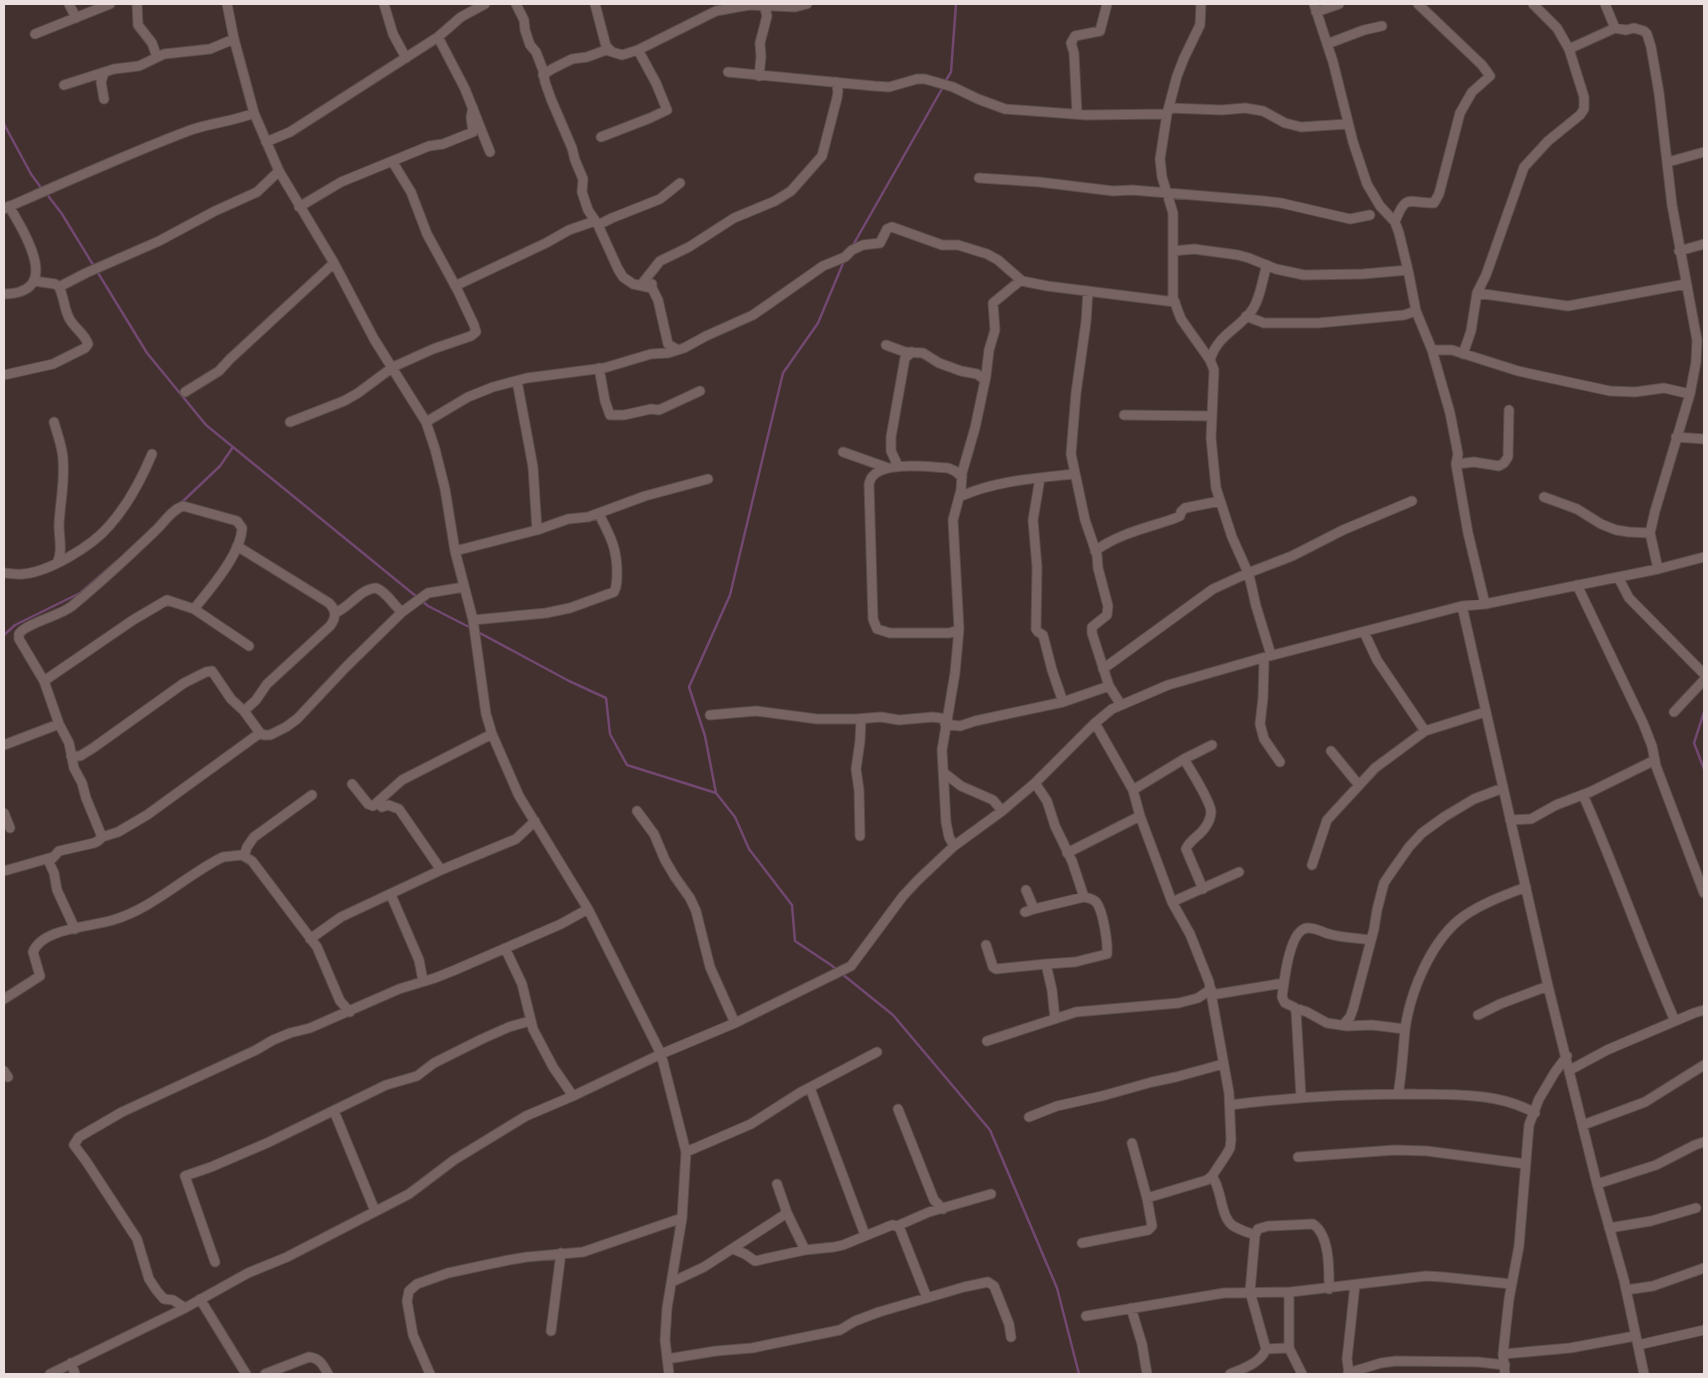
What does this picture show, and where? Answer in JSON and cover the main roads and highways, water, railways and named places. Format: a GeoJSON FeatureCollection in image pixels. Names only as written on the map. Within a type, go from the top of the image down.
{"type":"FeatureCollection","features":[{"type":"Feature","properties":{"kind":"waterway"},"geometry":{"type":"LineString","coordinates":[[945,82],[951,72],[956,4]]}},
{"type":"Feature","properties":{"kind":"waterway"},"geometry":{"type":"LineString","coordinates":[[852,247],[943,87]]}},
{"type":"Feature","properties":{"kind":"waterway"},"geometry":{"type":"LineString","coordinates":[[4,124],[31,174],[42,189]]}},
{"type":"Feature","properties":{"kind":"waterway"},"geometry":{"type":"LineString","coordinates":[[46,193],[62,214],[147,353],[206,425],[428,606],[471,628]]}},
{"type":"Feature","properties":{"kind":"waterway"},"geometry":{"type":"LineString","coordinates":[[844,261],[818,323],[783,373],[730,595],[689,687],[705,736],[716,793],[735,817],[749,849],[792,905],[795,941],[831,965],[893,1015],[990,1130],[1057,1288],[1079,1374]]}},
{"type":"Feature","properties":{"kind":"waterway"},"geometry":{"type":"LineString","coordinates":[[180,504],[220,466],[233,447]]}},
{"type":"Feature","properties":{"kind":"waterway"},"geometry":{"type":"LineString","coordinates":[[4,635],[15,625],[80,593],[117,561]]}},
{"type":"Feature","properties":{"kind":"waterway"},"geometry":{"type":"LineString","coordinates":[[478,632],[569,681],[606,698],[610,734],[627,765],[716,793]]}},
{"type":"Feature","properties":{"kind":"waterway"},"geometry":{"type":"LineString","coordinates":[[1704,712],[1694,743],[1704,769]]}}]}
